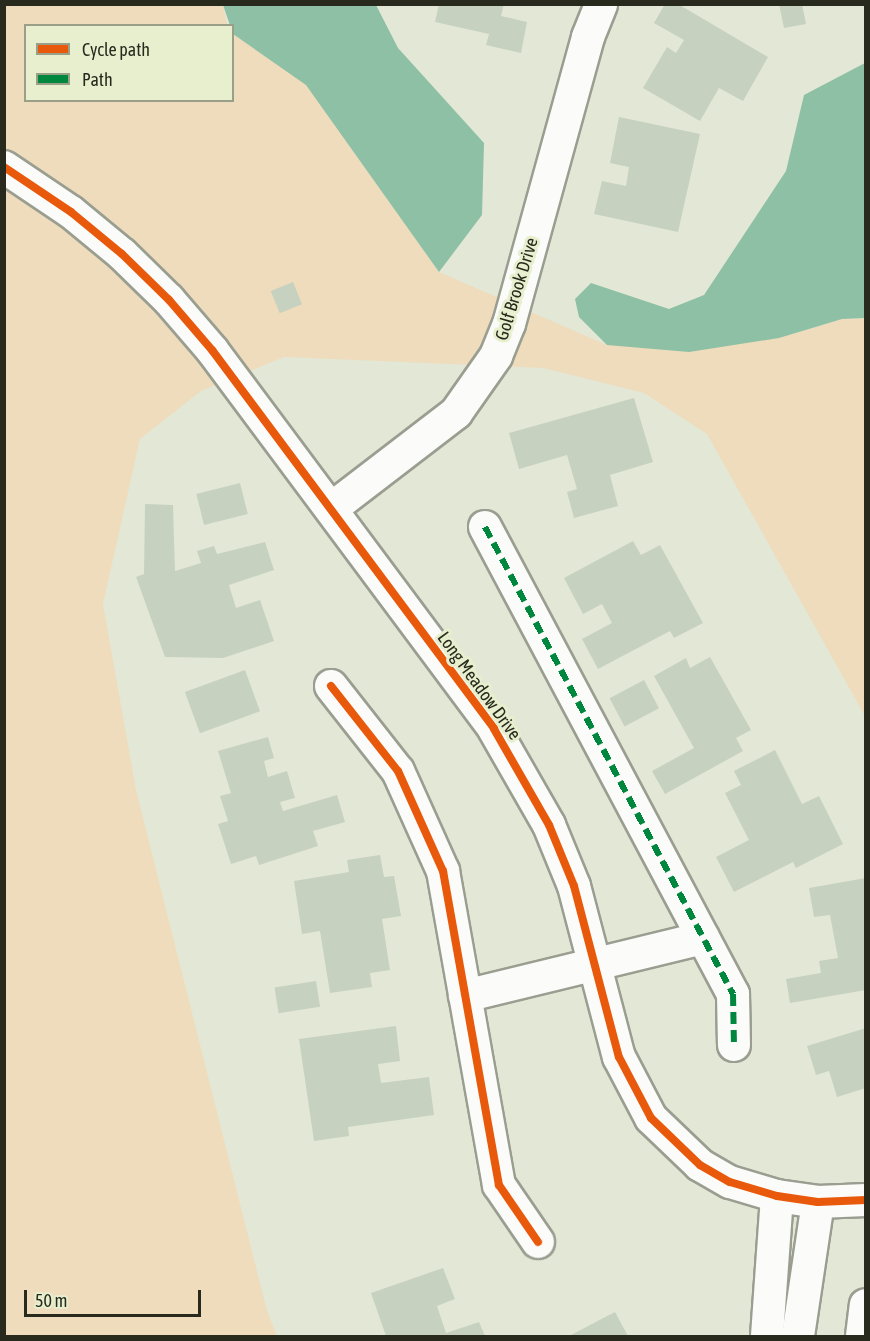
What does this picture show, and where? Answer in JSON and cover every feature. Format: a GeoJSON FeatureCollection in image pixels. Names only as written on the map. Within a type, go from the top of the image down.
{"type":"FeatureCollection","features":[{"type":"Feature","properties":{"kind":"street","name":"Golf Brook Drive"},"geometry":{"type":"LineString","coordinates":[[331,509],[456,413],[496,356],[509,324],[588,37],[601,4]]}},
{"type":"Feature","properties":{"kind":"street","name":"Long Meadow Drive"},"geometry":{"type":"LineString","coordinates":[[4,167],[71,212],[122,254],[169,300],[212,350],[494,729],[529,785],[574,886],[619,1057],[651,1118],[700,1165],[730,1182],[777,1196],[818,1202],[866,1200]]}},
{"type":"Feature","properties":{"kind":"street"},"geometry":{"type":"LineString","coordinates":[[485,527],[733,994],[734,1046]]}},
{"type":"Feature","properties":{"kind":"street"},"geometry":{"type":"LineString","coordinates":[[331,686],[399,771],[443,871],[499,1185],[538,1242]]}},
{"type":"Feature","properties":{"kind":"street"},"geometry":{"type":"LineString","coordinates":[[465,996],[596,967],[703,938]]}},
{"type":"Feature","properties":{"kind":"street"},"geometry":{"type":"LineString","coordinates":[[767,1336],[777,1196]]}},
{"type":"Feature","properties":{"kind":"street"},"geometry":{"type":"LineString","coordinates":[[798,1336],[818,1202]]}},
{"type":"Feature","properties":{"kind":"street"},"geometry":{"type":"LineString","coordinates":[[862,1336],[866,1305]]}},
{"type":"Feature","properties":{"kind":"shaded area"},"geometry":{"type":"Polygon","coordinates":[[[5,5],[223,5],[227,24],[24,24],[24,102],[234,102],[234,35],[306,84],[439,272],[607,345],[779,338],[842,319],[865,318],[865,716],[707,434],[644,393],[543,368],[284,357],[201,391],[140,439],[103,604],[136,790],[267,1311],[277,1336],[5,1336],[5,5]]]}},
{"type":"Feature","properties":{"kind":"shaded area"},"geometry":{"type":"Polygon","coordinates":[[[223,5],[376,5],[398,48],[484,143],[482,215],[439,272],[306,85],[234,35],[234,24],[230,24],[223,5]]]}},
{"type":"Feature","properties":{"kind":"shaded area"},"geometry":{"type":"Polygon","coordinates":[[[865,63],[865,318],[842,319],[779,338],[689,352],[607,345],[579,317],[575,299],[591,283],[669,309],[704,295],[786,171],[804,95],[865,63]]]}},
{"type":"Feature","properties":{"kind":"building"},"geometry":{"type":"Polygon","coordinates":[[[439,4],[504,4],[501,16],[527,22],[521,53],[486,45],[489,34],[435,22],[439,4]]]}},
{"type":"Feature","properties":{"kind":"building"},"geometry":{"type":"Polygon","coordinates":[[[665,4],[678,4],[768,57],[743,101],[719,88],[700,121],[643,88],[667,47],[676,53],[684,40],[654,23],[665,4]]]}},
{"type":"Feature","properties":{"kind":"building"},"geometry":{"type":"Polygon","coordinates":[[[779,4],[802,4],[806,24],[784,28],[779,4]]]}},
{"type":"Feature","properties":{"kind":"building"},"geometry":{"type":"Polygon","coordinates":[[[619,117],[700,134],[678,232],[594,214],[602,181],[626,186],[629,167],[610,163],[619,117]]]}},
{"type":"Feature","properties":{"kind":"building"},"geometry":{"type":"Polygon","coordinates":[[[293,282],[302,304],[280,313],[271,291],[293,282]]]}},
{"type":"Feature","properties":{"kind":"building"},"geometry":{"type":"Polygon","coordinates":[[[634,398],[653,462],[610,475],[618,506],[574,518],[567,492],[577,489],[567,455],[519,469],[509,433],[634,398]]]}},
{"type":"Feature","properties":{"kind":"building"},"geometry":{"type":"Polygon","coordinates":[[[240,483],[248,514],[204,525],[196,494],[240,483]]]}},
{"type":"Feature","properties":{"kind":"building"},"geometry":{"type":"Polygon","coordinates":[[[145,504],[173,505],[175,571],[201,563],[197,551],[214,546],[217,554],[265,542],[274,570],[229,585],[236,608],[260,600],[274,641],[223,658],[165,657],[136,577],[144,574],[145,504]]]}},
{"type":"Feature","properties":{"kind":"building"},"geometry":{"type":"Polygon","coordinates":[[[633,541],[641,555],[660,545],[703,623],[674,638],[670,631],[598,669],[582,639],[612,623],[602,604],[583,614],[564,578],[633,541]]]}},
{"type":"Feature","properties":{"kind":"building"},"geometry":{"type":"Polygon","coordinates":[[[710,657],[751,730],[736,738],[743,751],[665,794],[652,771],[694,748],[654,676],[686,658],[690,668],[710,657]]]}},
{"type":"Feature","properties":{"kind":"building"},"geometry":{"type":"Polygon","coordinates":[[[245,670],[260,711],[200,733],[185,692],[245,670]]]}},
{"type":"Feature","properties":{"kind":"building"},"geometry":{"type":"Polygon","coordinates":[[[644,680],[659,708],[625,727],[610,698],[644,680]]]}},
{"type":"Feature","properties":{"kind":"building"},"geometry":{"type":"Polygon","coordinates":[[[268,737],[274,758],[264,761],[268,777],[287,771],[295,798],[280,802],[283,811],[337,795],[345,822],[313,831],[318,846],[259,865],[256,856],[231,864],[218,824],[228,821],[220,796],[231,793],[218,751],[268,737]]]}},
{"type":"Feature","properties":{"kind":"building"},"geometry":{"type":"Polygon","coordinates":[[[775,750],[802,804],[819,796],[843,844],[796,868],[793,862],[734,892],[716,857],[749,840],[725,793],[741,785],[734,771],[775,750]]]}},
{"type":"Feature","properties":{"kind":"building"},"geometry":{"type":"Polygon","coordinates":[[[380,855],[384,877],[394,876],[401,916],[382,919],[390,970],[370,973],[372,987],[330,993],[320,931],[302,934],[294,881],[349,872],[347,860],[380,855]]]}},
{"type":"Feature","properties":{"kind":"building"},"geometry":{"type":"Polygon","coordinates":[[[866,878],[866,990],[790,1003],[786,979],[821,973],[819,961],[838,958],[830,915],[814,917],[809,888],[866,878]]]}},
{"type":"Feature","properties":{"kind":"building"},"geometry":{"type":"Polygon","coordinates":[[[316,981],[320,1007],[279,1013],[275,988],[316,981]]]}},
{"type":"Feature","properties":{"kind":"building"},"geometry":{"type":"Polygon","coordinates":[[[396,1026],[400,1061],[378,1064],[381,1083],[429,1077],[434,1115],[348,1127],[349,1136],[314,1141],[299,1039],[396,1026]]]}},
{"type":"Feature","properties":{"kind":"building"},"geometry":{"type":"Polygon","coordinates":[[[866,1028],[866,1088],[837,1097],[829,1071],[816,1075],[807,1046],[866,1028]]]}},
{"type":"Feature","properties":{"kind":"building"},"geometry":{"type":"Polygon","coordinates":[[[443,1268],[455,1299],[437,1306],[446,1333],[479,1322],[485,1336],[386,1336],[371,1293],[443,1268]]]}},
{"type":"Feature","properties":{"kind":"building"},"geometry":{"type":"Polygon","coordinates":[[[615,1312],[628,1336],[569,1336],[615,1312]]]}},
{"type":"Feature","properties":{"kind":"marked path"},"geometry":{"type":"LineString","coordinates":[[485,527],[733,994],[734,1045]]}},
{"type":"Feature","properties":{"kind":"cycle path"},"geometry":{"type":"LineString","coordinates":[[4,167],[71,212],[122,254],[169,300],[212,350],[494,729],[549,825],[574,886],[619,1057],[651,1118],[700,1165],[730,1182],[777,1196],[818,1202],[866,1200]]}},
{"type":"Feature","properties":{"kind":"cycle path"},"geometry":{"type":"LineString","coordinates":[[331,686],[398,771],[443,871],[499,1185],[538,1242]]}}]}
